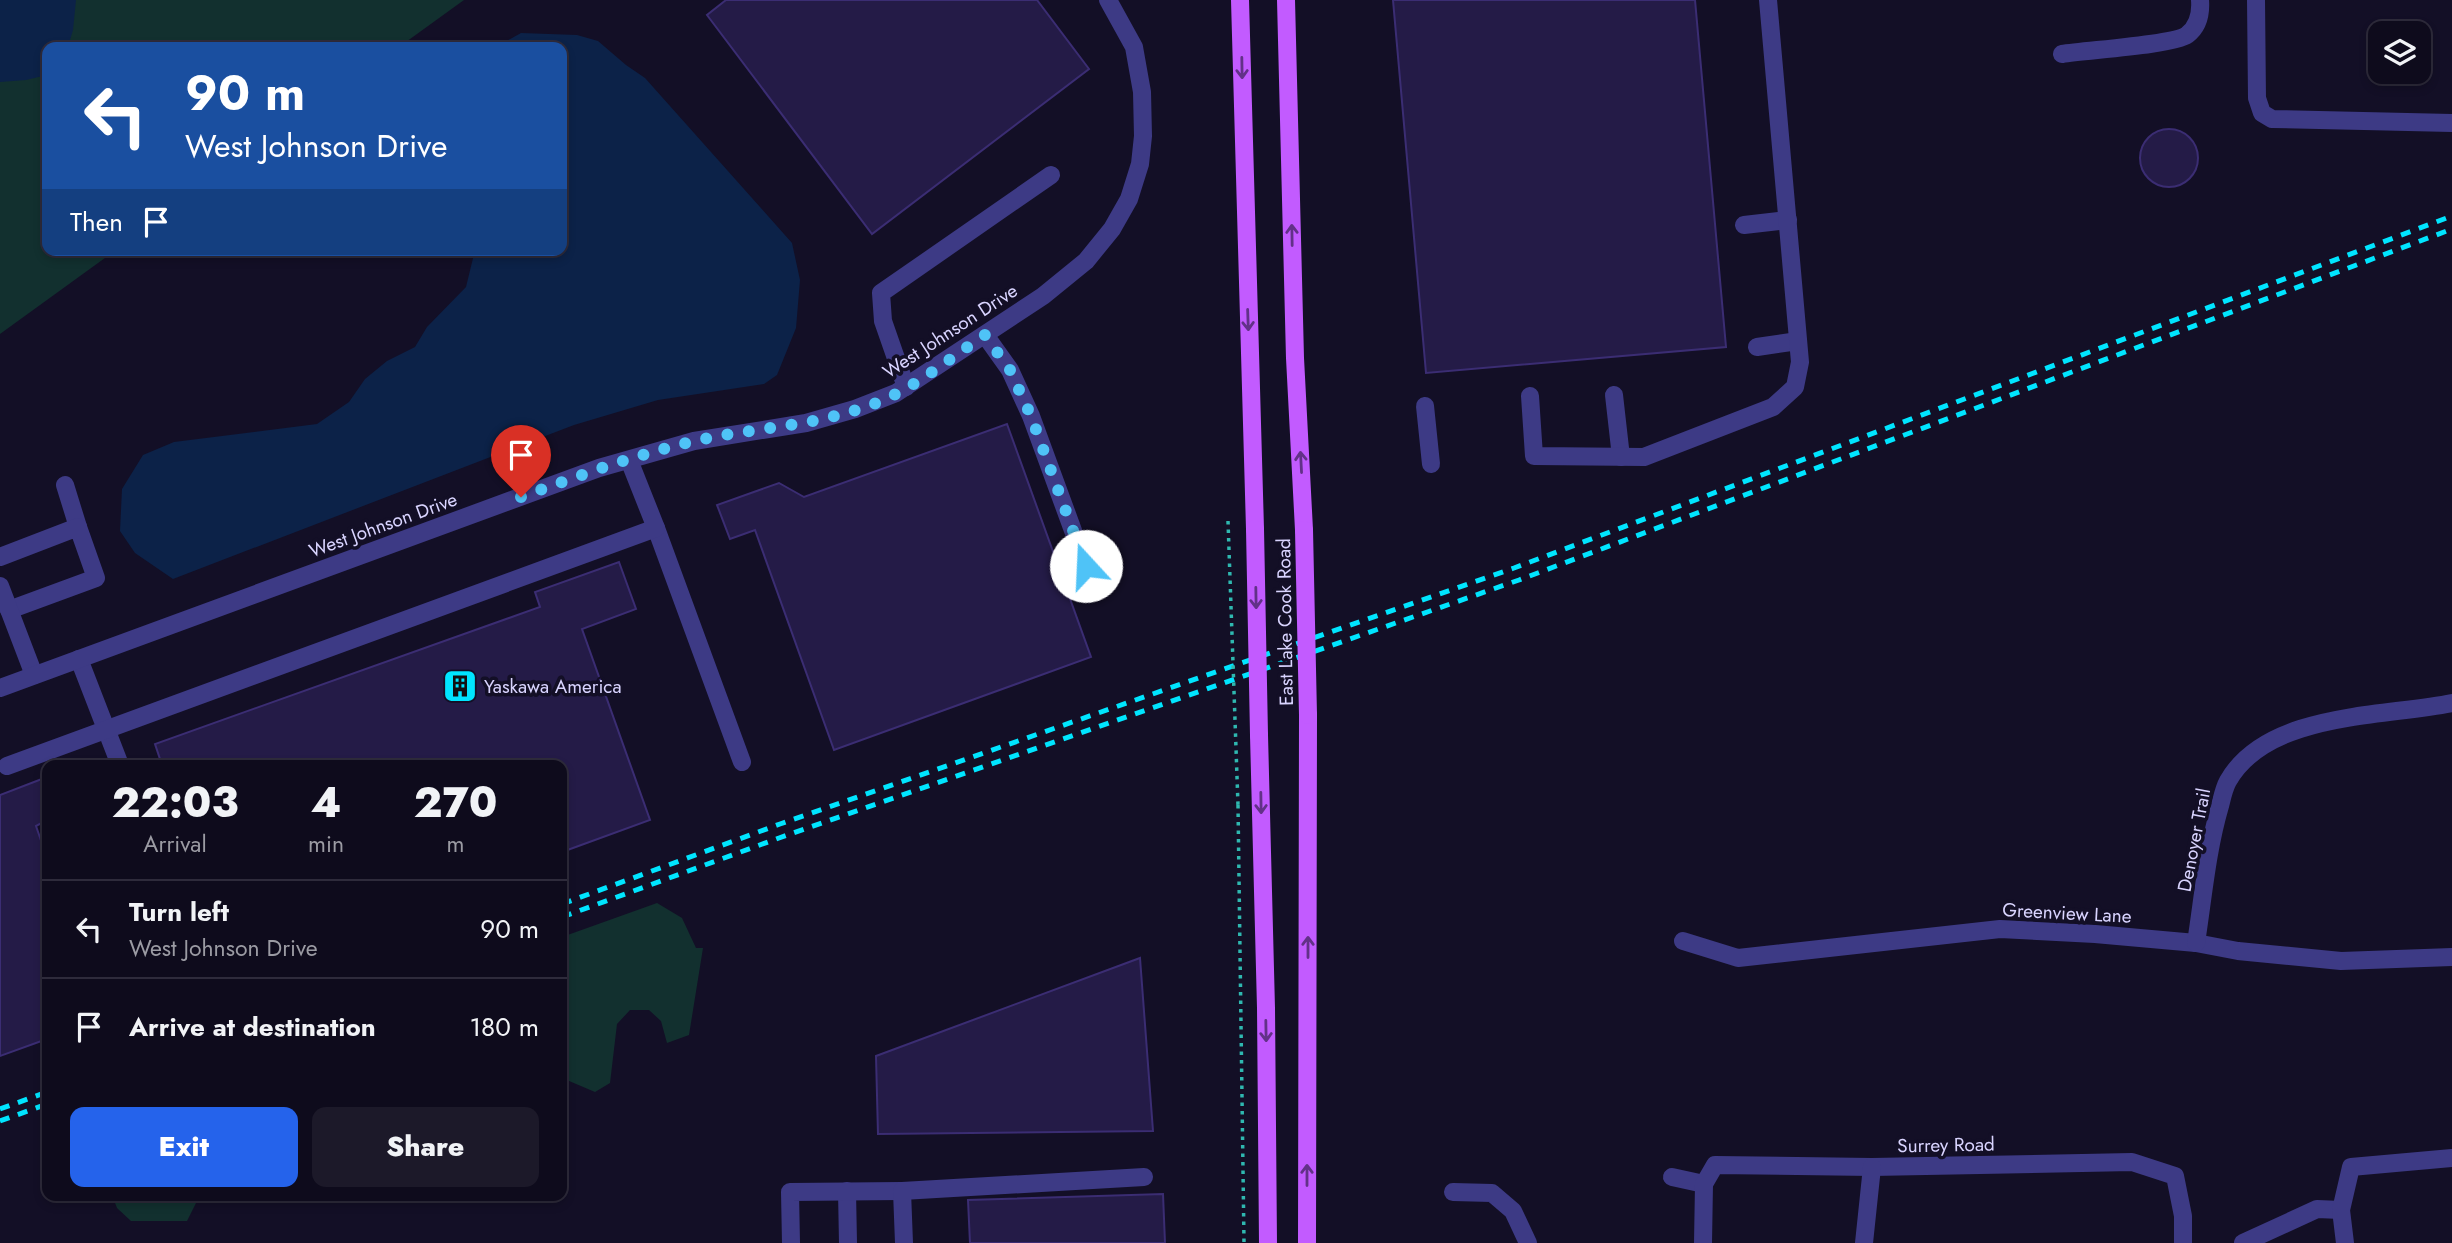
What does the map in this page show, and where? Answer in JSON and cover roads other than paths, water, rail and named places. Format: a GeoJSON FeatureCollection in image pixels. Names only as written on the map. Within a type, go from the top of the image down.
{"type":"FeatureCollection","features":[{"type":"Feature","properties":{"kind":"main road","name":"East Lake Cook Road"},"geometry":{"type":"LineString","coordinates":[[1240,0],[1266,1008],[1268,1243]]}},
{"type":"Feature","properties":{"kind":"main road","name":"East Lake Cook Road"},"geometry":{"type":"LineString","coordinates":[[1286,0],[1308,715],[1307,1243]]}},
{"type":"Feature","properties":{"kind":"street","name":"West Johnson Drive"},"geometry":{"type":"LineString","coordinates":[[0,688],[599,468],[694,441],[806,423],[855,409],[906,387],[1043,296],[1086,261],[1112,229],[1129,200],[1140,164],[1143,136],[1142,92],[1134,47],[1108,0]]}},
{"type":"Feature","properties":{"kind":"street"},"geometry":{"type":"LineString","coordinates":[[1530,396],[1534,456],[1644,457],[1773,407],[1795,387],[1800,362],[1768,0]]}},
{"type":"Feature","properties":{"kind":"street"},"geometry":{"type":"LineString","coordinates":[[2062,54],[2185,37],[2195,27],[2200,0]]}},
{"type":"Feature","properties":{"kind":"street"},"geometry":{"type":"LineString","coordinates":[[2256,0],[2256,98],[2262,113],[2272,119],[2452,123]]}},
{"type":"Feature","properties":{"kind":"street"},"geometry":{"type":"LineString","coordinates":[[906,387],[883,321],[881,293],[1051,175]]}},
{"type":"Feature","properties":{"kind":"street"},"geometry":{"type":"LineString","coordinates":[[1744,225],[1788,220]]}},
{"type":"Feature","properties":{"kind":"street"},"geometry":{"type":"LineString","coordinates":[[985,335],[1010,370],[1031,416],[1086,566]]}},
{"type":"Feature","properties":{"kind":"street"},"geometry":{"type":"LineString","coordinates":[[1757,347],[1798,341]]}},
{"type":"Feature","properties":{"kind":"street"},"geometry":{"type":"LineString","coordinates":[[1614,395],[1620,457]]}},
{"type":"Feature","properties":{"kind":"street"},"geometry":{"type":"LineString","coordinates":[[1425,406],[1431,464]]}},
{"type":"Feature","properties":{"kind":"street"},"geometry":{"type":"LineString","coordinates":[[629,460],[742,762]]}},
{"type":"Feature","properties":{"kind":"street"},"geometry":{"type":"LineString","coordinates":[[9,610],[96,578],[65,485]]}},
{"type":"Feature","properties":{"kind":"street"},"geometry":{"type":"LineString","coordinates":[[0,557],[78,527]]}},
{"type":"Feature","properties":{"kind":"street"},"geometry":{"type":"LineString","coordinates":[[7,766],[656,528]]}},
{"type":"Feature","properties":{"kind":"street"},"geometry":{"type":"LineString","coordinates":[[0,586],[34,675]]}},
{"type":"Feature","properties":{"kind":"street"},"geometry":{"type":"LineString","coordinates":[[79,659],[118,760]]}},
{"type":"Feature","properties":{"kind":"street","name":"Denoyer Trail"},"geometry":{"type":"LineString","coordinates":[[2196,943],[2215,822],[2227,781],[2254,750],[2286,732],[2334,720],[2452,703]]}},
{"type":"Feature","properties":{"kind":"street","name":"Greenview Lane"},"geometry":{"type":"LineString","coordinates":[[1683,941],[1738,958],[2000,929],[2196,943],[2238,951],[2341,961],[2452,957]]}},
{"type":"Feature","properties":{"kind":"street"},"geometry":{"type":"LineString","coordinates":[[2346,1243],[2342,1210],[2351,1167],[2452,1158]]}},
{"type":"Feature","properties":{"kind":"street","name":"Surrey Road"},"geometry":{"type":"LineString","coordinates":[[1704,1184],[1715,1165],[1872,1167],[2132,1162],[2175,1176],[2183,1216],[2183,1243]]}},
{"type":"Feature","properties":{"kind":"street"},"geometry":{"type":"LineString","coordinates":[[1864,1243],[1872,1167]]}},
{"type":"Feature","properties":{"kind":"street"},"geometry":{"type":"LineString","coordinates":[[791,1243],[790,1192],[902,1191],[1144,1177]]}},
{"type":"Feature","properties":{"kind":"street"},"geometry":{"type":"LineString","coordinates":[[1672,1177],[1704,1184],[1703,1243]]}},
{"type":"Feature","properties":{"kind":"street"},"geometry":{"type":"LineString","coordinates":[[847,1191],[848,1243]]}},
{"type":"Feature","properties":{"kind":"street"},"geometry":{"type":"LineString","coordinates":[[902,1191],[904,1243]]}},
{"type":"Feature","properties":{"kind":"street"},"geometry":{"type":"LineString","coordinates":[[1453,1192],[1492,1193],[1513,1212],[1528,1243]]}},
{"type":"Feature","properties":{"kind":"street"},"geometry":{"type":"LineString","coordinates":[[2243,1243],[2317,1209],[2342,1210]]}},
{"type":"Feature","properties":{"kind":"water"},"geometry":{"type":"Polygon","coordinates":[[[0,0],[76,0],[69,42],[42,42],[42,76],[0,82],[0,0]]]}},
{"type":"Feature","properties":{"kind":"water"},"geometry":{"type":"Polygon","coordinates":[[[521,33],[577,35],[598,41],[645,78],[792,243],[800,280],[796,328],[777,375],[764,384],[658,400],[574,425],[173,579],[135,553],[120,531],[122,489],[143,455],[174,442],[317,424],[349,402],[365,379],[387,361],[415,347],[427,327],[466,287],[474,256],[567,256],[567,42],[505,42],[521,33]]]}},
{"type":"Feature","properties":{"kind":"railway"},"geometry":{"type":"LineString","coordinates":[[567,902],[780,824],[1514,568],[2452,216]]}},
{"type":"Feature","properties":{"kind":"railway"},"geometry":{"type":"LineString","coordinates":[[567,915],[779,838],[1519,580],[2452,229]]}},
{"type":"Feature","properties":{"kind":"railway"},"geometry":{"type":"LineString","coordinates":[[0,1109],[42,1094]]}},
{"type":"Feature","properties":{"kind":"railway"},"geometry":{"type":"LineString","coordinates":[[0,1121],[42,1106]]}},
{"type":"Feature","properties":{"kind":"place","name":"Yaskawa America"},"geometry":{"type":"Point","coordinates":[460,686]}}]}
